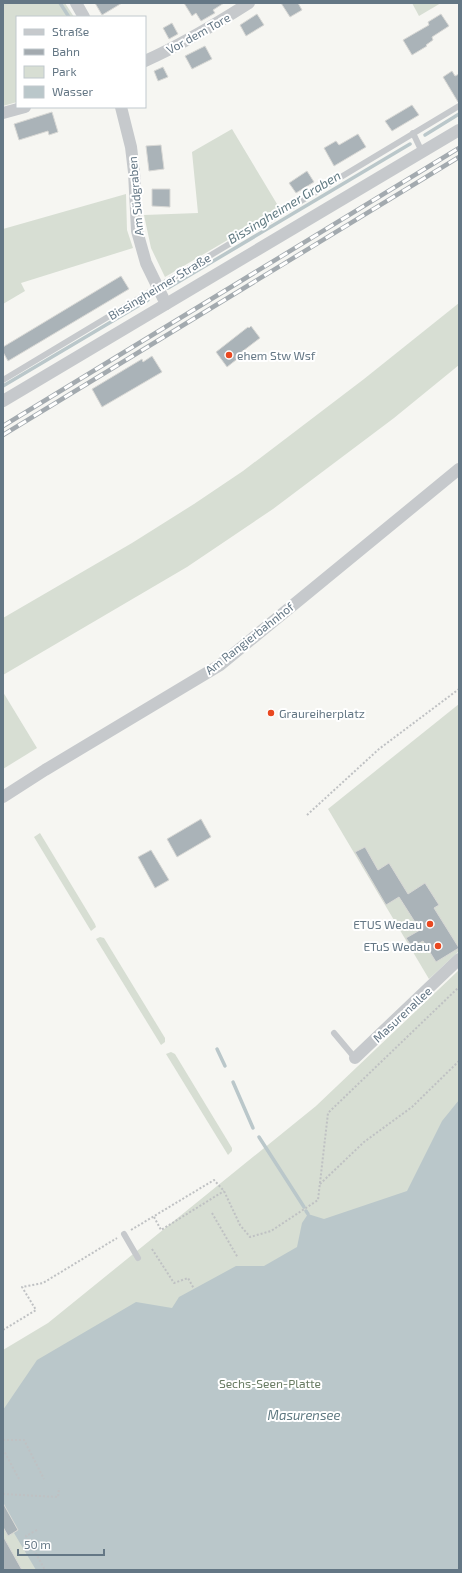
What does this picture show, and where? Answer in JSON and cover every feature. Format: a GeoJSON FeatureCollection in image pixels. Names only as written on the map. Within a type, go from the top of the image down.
{"type":"FeatureCollection","features":[{"type":"Feature","properties":{"kind":"street"},"geometry":{"type":"LineString","coordinates":[[76,3],[83,16]]}},
{"type":"Feature","properties":{"kind":"street","name":"Vor dem Tore"},"geometry":{"type":"LineString","coordinates":[[146,60],[163,53],[216,24],[250,3]]}},
{"type":"Feature","properties":{"kind":"street"},"geometry":{"type":"LineString","coordinates":[[3,113],[21,108]]}},
{"type":"Feature","properties":{"kind":"street","name":"Am Südgraben"},"geometry":{"type":"LineString","coordinates":[[121,108],[131,148],[134,172],[136,231],[146,263],[166,304]]}},
{"type":"Feature","properties":{"kind":"street","name":"Bissingheimer Straße"},"geometry":{"type":"LineString","coordinates":[[3,401],[459,130]]}},
{"type":"Feature","properties":{"kind":"street","name":"Am Rangierbahnhof"},"geometry":{"type":"LineString","coordinates":[[3,797],[220,664],[459,469]]}},
{"type":"Feature","properties":{"kind":"street","name":"Masurenallee"},"geometry":{"type":"LineString","coordinates":[[355,1058],[459,959]]}},
{"type":"Feature","properties":{"kind":"lane","name":"Bissingheimer Straße"},"geometry":{"type":"LineString","coordinates":[[3,380],[459,106]]}},
{"type":"Feature","properties":{"kind":"lane"},"geometry":{"type":"LineString","coordinates":[[413,134],[422,152]]}},
{"type":"Feature","properties":{"kind":"lane"},"geometry":{"type":"LineString","coordinates":[[334,1033],[355,1058]]}},
{"type":"Feature","properties":{"kind":"lane"},"geometry":{"type":"LineString","coordinates":[[124,1234],[138,1258]]}},
{"type":"Feature","properties":{"kind":"path"},"geometry":{"type":"LineString","coordinates":[[307,815],[379,749],[459,688]]}},
{"type":"Feature","properties":{"kind":"path"},"geometry":{"type":"LineString","coordinates":[[214,1180],[224,1191],[240,1225],[250,1237],[271,1231],[318,1200],[328,1113],[459,987]]}},
{"type":"Feature","properties":{"kind":"path"},"geometry":{"type":"LineString","coordinates":[[320,1184],[364,1142],[412,1108],[459,1061]]}},
{"type":"Feature","properties":{"kind":"path"},"geometry":{"type":"LineString","coordinates":[[153,1216],[161,1230],[224,1191]]}},
{"type":"Feature","properties":{"kind":"path"},"geometry":{"type":"LineString","coordinates":[[212,1213],[238,1258]]}},
{"type":"Feature","properties":{"kind":"path"},"geometry":{"type":"LineString","coordinates":[[152,1250],[174,1283],[188,1278],[194,1289]]}},
{"type":"Feature","properties":{"kind":"path"},"geometry":{"type":"LineString","coordinates":[[3,1330],[36,1310],[22,1287]]}},
{"type":"Feature","properties":{"kind":"path"},"geometry":{"type":"LineString","coordinates":[[3,1440],[24,1440],[44,1479]]}},
{"type":"Feature","properties":{"kind":"path"},"geometry":{"type":"LineString","coordinates":[[3,1449],[19,1479]]}},
{"type":"Feature","properties":{"kind":"path"},"geometry":{"type":"LineString","coordinates":[[3,1494],[58,1497],[58,1488]]}},
{"type":"Feature","properties":{"kind":"path"},"geometry":{"type":"LineString","coordinates":[[37,1530],[26,1536],[44,1569],[39,1570]]}},
{"type":"Feature","properties":{"kind":"path"},"geometry":{"type":"LineString","coordinates":[[25,1551],[32,1547]]}},
{"type":"Feature","properties":{"kind":"green space"},"geometry":{"type":"Polygon","coordinates":[[[3,3],[65,3],[73,16],[16,16],[16,102],[3,106],[3,3]]]}},
{"type":"Feature","properties":{"kind":"green space"},"geometry":{"type":"Polygon","coordinates":[[[412,3],[441,3],[419,16],[412,3]]]}},
{"type":"Feature","properties":{"kind":"green space"},"geometry":{"type":"Polygon","coordinates":[[[232,129],[280,209],[165,277],[151,248],[144,215],[198,213],[192,152],[232,129]]]}},
{"type":"Feature","properties":{"kind":"green space"},"geometry":{"type":"Polygon","coordinates":[[[126,194],[127,230],[133,248],[21,283],[25,291],[3,304],[3,229],[126,194]]]}},
{"type":"Feature","properties":{"kind":"green space"},"geometry":{"type":"Polygon","coordinates":[[[459,303],[459,365],[394,418],[273,509],[187,567],[3,675],[3,618],[132,543],[243,471],[364,379],[459,303]]]}},
{"type":"Feature","properties":{"kind":"green space"},"geometry":{"type":"Polygon","coordinates":[[[3,692],[37,748],[3,769],[3,692]]]}},
{"type":"Feature","properties":{"kind":"green space"},"geometry":{"type":"Polygon","coordinates":[[[459,704],[459,951],[429,979],[328,809],[459,704]]]}},
{"type":"Feature","properties":{"kind":"green space"},"geometry":{"type":"Polygon","coordinates":[[[40,833],[95,924],[96,927],[91,931],[34,837],[40,833]]]}},
{"type":"Feature","properties":{"kind":"green space"},"geometry":{"type":"Polygon","coordinates":[[[100,937],[104,938],[165,1038],[165,1042],[161,1045],[96,939],[100,937]]]}},
{"type":"Feature","properties":{"kind":"green space","name":"Masurensee"},"geometry":{"type":"Polygon","coordinates":[[[459,970],[459,1570],[3,1570],[3,1350],[48,1323],[316,1106],[459,970]]]}},
{"type":"Feature","properties":{"kind":"green space"},"geometry":{"type":"Polygon","coordinates":[[[171,1052],[175,1054],[232,1148],[232,1151],[228,1155],[166,1054],[171,1052]]]}},
{"type":"Feature","properties":{"kind":"water","name":"Masurensee"},"geometry":{"type":"Polygon","coordinates":[[[459,1100],[459,1570],[36,1570],[14,1533],[18,1530],[6,1508],[3,1509],[3,1410],[37,1360],[136,1302],[172,1308],[179,1297],[236,1266],[264,1266],[297,1247],[302,1223],[308,1214],[324,1219],[407,1191],[442,1121],[459,1100]]]}},
{"type":"Feature","properties":{"kind":"building"},"geometry":{"type":"Polygon","coordinates":[[[95,3],[122,3],[102,15],[95,3]]]}},
{"type":"Feature","properties":{"kind":"building"},"geometry":{"type":"Polygon","coordinates":[[[184,3],[224,3],[213,10],[215,13],[201,21],[196,13],[192,16],[184,3]]]}},
{"type":"Feature","properties":{"kind":"building"},"geometry":{"type":"Polygon","coordinates":[[[281,3],[298,3],[302,10],[290,17],[281,3]]]}},
{"type":"Feature","properties":{"kind":"building"},"geometry":{"type":"Polygon","coordinates":[[[257,14],[264,25],[246,36],[240,25],[257,14]]]}},
{"type":"Feature","properties":{"kind":"building"},"geometry":{"type":"Polygon","coordinates":[[[441,14],[449,26],[432,37],[433,40],[426,45],[427,46],[412,55],[403,40],[429,25],[428,22],[441,14]]]}},
{"type":"Feature","properties":{"kind":"building"},"geometry":{"type":"Polygon","coordinates":[[[172,23],[178,34],[169,39],[163,28],[172,23]]]}},
{"type":"Feature","properties":{"kind":"building"},"geometry":{"type":"Polygon","coordinates":[[[205,46],[212,59],[192,69],[185,56],[205,46]]]}},
{"type":"Feature","properties":{"kind":"building"},"geometry":{"type":"Polygon","coordinates":[[[163,67],[168,77],[158,81],[154,71],[163,67]]]}},
{"type":"Feature","properties":{"kind":"building"},"geometry":{"type":"Polygon","coordinates":[[[452,71],[455,76],[459,74],[459,102],[443,77],[452,71]]]}},
{"type":"Feature","properties":{"kind":"building"},"geometry":{"type":"Polygon","coordinates":[[[412,105],[419,115],[392,131],[385,121],[412,105]]]}},
{"type":"Feature","properties":{"kind":"building"},"geometry":{"type":"Polygon","coordinates":[[[52,112],[58,132],[49,135],[48,131],[19,140],[14,124],[52,112]]]}},
{"type":"Feature","properties":{"kind":"building"},"geometry":{"type":"Polygon","coordinates":[[[358,134],[366,147],[334,166],[324,148],[336,141],[339,145],[358,134]]]}},
{"type":"Feature","properties":{"kind":"building"},"geometry":{"type":"Polygon","coordinates":[[[161,145],[164,169],[149,171],[146,146],[161,145]]]}},
{"type":"Feature","properties":{"kind":"building"},"geometry":{"type":"Polygon","coordinates":[[[307,171],[314,182],[296,193],[289,183],[307,171]]]}},
{"type":"Feature","properties":{"kind":"building"},"geometry":{"type":"Polygon","coordinates":[[[152,189],[170,189],[170,207],[152,206],[152,189]]]}},
{"type":"Feature","properties":{"kind":"building"},"geometry":{"type":"Polygon","coordinates":[[[121,276],[129,289],[8,361],[3,352],[3,347],[121,276]]]}},
{"type":"Feature","properties":{"kind":"building"},"geometry":{"type":"Polygon","coordinates":[[[251,326],[260,338],[239,354],[241,356],[227,367],[216,352],[251,326]]]}},
{"type":"Feature","properties":{"kind":"building"},"geometry":{"type":"Polygon","coordinates":[[[152,356],[162,372],[102,407],[92,389],[142,359],[143,362],[152,356]]]}},
{"type":"Feature","properties":{"kind":"building"},"geometry":{"type":"Polygon","coordinates":[[[201,819],[211,837],[177,857],[167,839],[201,819]]]}},
{"type":"Feature","properties":{"kind":"building"},"geometry":{"type":"Polygon","coordinates":[[[365,847],[378,870],[389,863],[408,894],[425,883],[439,905],[434,908],[459,948],[436,962],[423,941],[412,947],[406,938],[420,930],[399,897],[386,905],[355,852],[365,847]]]}},
{"type":"Feature","properties":{"kind":"building"},"geometry":{"type":"Polygon","coordinates":[[[151,850],[169,880],[155,888],[138,857],[151,850]]]}},
{"type":"Feature","properties":{"kind":"building"},"geometry":{"type":"Polygon","coordinates":[[[3,1503],[18,1530],[8,1536],[3,1527],[3,1503]]]}},
{"type":"Feature","properties":{"kind":"building"},"geometry":{"type":"Polygon","coordinates":[[[3,1536],[22,1570],[3,1570],[3,1536]]]}},
{"type":"Feature","properties":{"kind":"waterway"},"geometry":{"type":"LineString","coordinates":[[60,3],[68,16]]}},
{"type":"Feature","properties":{"kind":"waterway","name":"Bissingheimer Graben"},"geometry":{"type":"LineString","coordinates":[[425,135],[459,114]]}},
{"type":"Feature","properties":{"kind":"waterway","name":"Bissingheimer Graben"},"geometry":{"type":"LineString","coordinates":[[168,288],[410,144]]}},
{"type":"Feature","properties":{"kind":"waterway","name":"Bissingheimer Graben"},"geometry":{"type":"LineString","coordinates":[[3,386],[148,300]]}},
{"type":"Feature","properties":{"kind":"waterway"},"geometry":{"type":"LineString","coordinates":[[217,1049],[225,1066]]}},
{"type":"Feature","properties":{"kind":"waterway"},"geometry":{"type":"LineString","coordinates":[[233,1082],[253,1128]]}},
{"type":"Feature","properties":{"kind":"waterway"},"geometry":{"type":"LineString","coordinates":[[259,1137],[304,1207]]}},
{"type":"Feature","properties":{"kind":"railway"},"geometry":{"type":"LineString","coordinates":[[3,426],[459,148]]}},
{"type":"Feature","properties":{"kind":"railway"},"geometry":{"type":"LineString","coordinates":[[3,435],[459,157]]}},
{"type":"Feature","properties":{"kind":"place","name":"ehem Stw Wsf"},"geometry":{"type":"Point","coordinates":[229,355]}},
{"type":"Feature","properties":{"kind":"place","name":"Graureiherplatz"},"geometry":{"type":"Point","coordinates":[271,713]}},
{"type":"Feature","properties":{"kind":"place","name":"ETUS Wedau"},"geometry":{"type":"Point","coordinates":[430,924]}},
{"type":"Feature","properties":{"kind":"place","name":"ETuS Wedau"},"geometry":{"type":"Point","coordinates":[438,946]}},
{"type":"Feature","properties":{"kind":"park label","name":"Sechs-Seen-Platte"},"geometry":{"type":"Point","coordinates":[270,1383]}}]}
